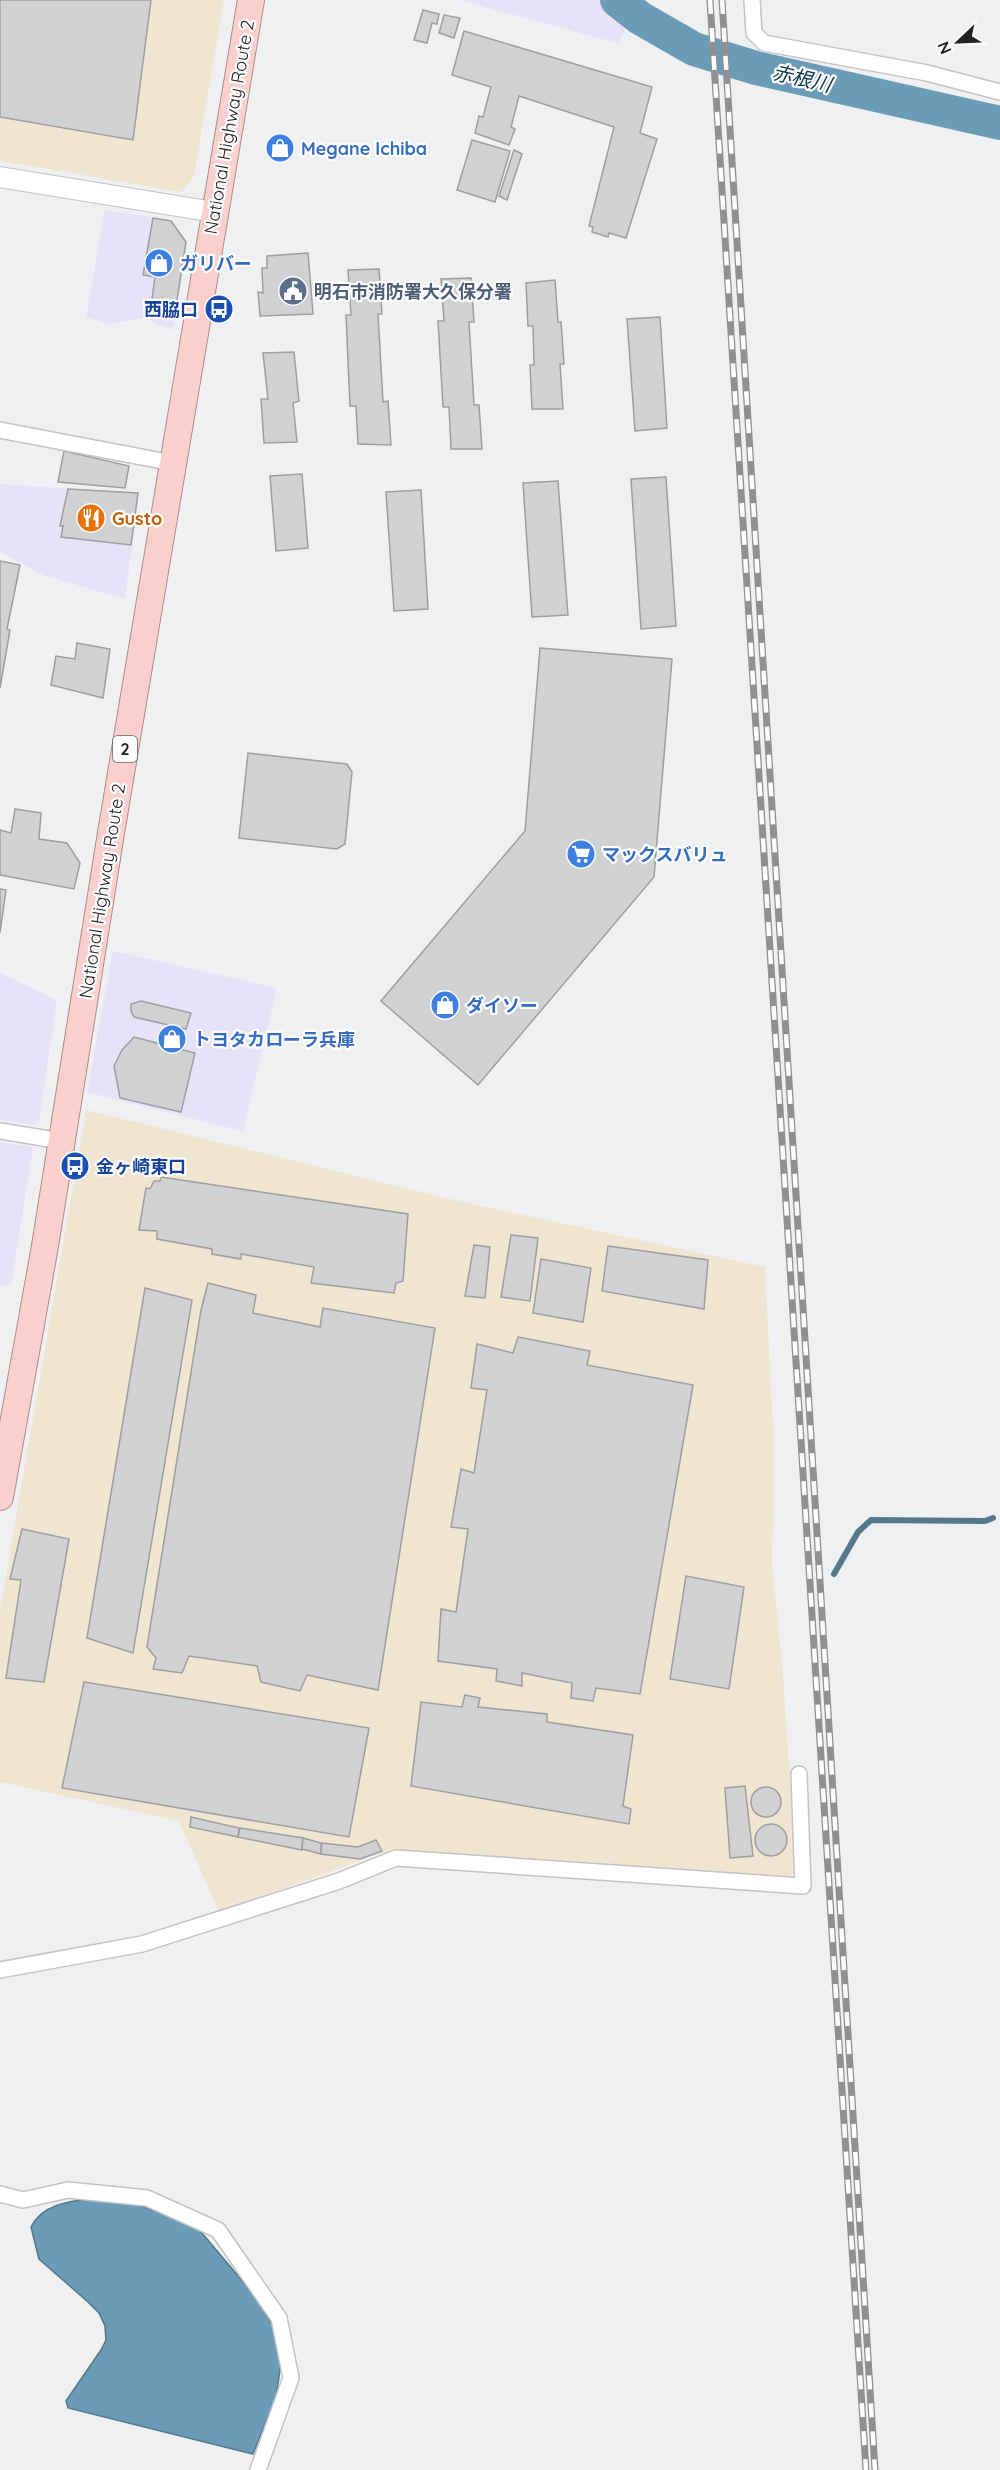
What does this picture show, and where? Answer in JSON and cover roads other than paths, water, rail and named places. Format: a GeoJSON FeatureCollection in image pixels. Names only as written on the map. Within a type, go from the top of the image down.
{"type":"FeatureCollection","features":[{"type":"Feature","properties":{"kind":"highway","name":"National Highway Route 2"},"geometry":{"type":"LineString","coordinates":[[0,1497],[45,1246],[214,212],[251,0]]}},
{"type":"Feature","properties":{"kind":"street"},"geometry":{"type":"LineString","coordinates":[[752,0],[754,33],[764,43],[927,73],[1000,92]]}},
{"type":"Feature","properties":{"kind":"street"},"geometry":{"type":"LineString","coordinates":[[0,177],[214,212]]}},
{"type":"Feature","properties":{"kind":"street"},"geometry":{"type":"LineString","coordinates":[[0,430],[173,463]]}},
{"type":"Feature","properties":{"kind":"street"},"geometry":{"type":"LineString","coordinates":[[0,1131],[61,1141]]}},
{"type":"Feature","properties":{"kind":"street"},"geometry":{"type":"LineString","coordinates":[[0,1970],[142,1944],[339,1881],[396,1858],[803,1886],[799,1774]]}},
{"type":"Feature","properties":{"kind":"street"},"geometry":{"type":"LineString","coordinates":[[0,2194],[23,2200],[68,2190],[147,2198],[218,2230],[279,2318],[291,2378],[258,2470]]}},
{"type":"Feature","properties":{"kind":"water"},"geometry":{"type":"Polygon","coordinates":[[[91,2199],[139,2205],[196,2226],[255,2296],[272,2324],[281,2363],[276,2397],[253,2454],[68,2408],[66,2401],[106,2340],[105,2326],[99,2313],[39,2259],[31,2227],[49,2209],[73,2201],[91,2199]]]}},
{"type":"Feature","properties":{"kind":"waterway","name":"赤根川"},"geometry":{"type":"LineString","coordinates":[[617,0],[640,18],[694,49],[756,68],[1000,123]]}},
{"type":"Feature","properties":{"kind":"waterway"},"geometry":{"type":"LineString","coordinates":[[834,1574],[858,1532],[871,1520],[985,1521],[993,1518]]}},
{"type":"Feature","properties":{"kind":"railway"},"geometry":{"type":"LineString","coordinates":[[710,0],[866,2470]]}},
{"type":"Feature","properties":{"kind":"railway"},"geometry":{"type":"LineString","coordinates":[[722,0],[875,2470]]}},
{"type":"Feature","properties":{"kind":"place","name":"Megane Ichiba"},"geometry":{"type":"Point","coordinates":[280,148]}},
{"type":"Feature","properties":{"kind":"place","name":"ガリバー"},"geometry":{"type":"Point","coordinates":[159,263]}},
{"type":"Feature","properties":{"kind":"place","name":"明石市消防署大久保分署"},"geometry":{"type":"Point","coordinates":[293,291]}},
{"type":"Feature","properties":{"kind":"place","name":"西脇口"},"geometry":{"type":"Point","coordinates":[219,309]}},
{"type":"Feature","properties":{"kind":"place","name":"Gusto"},"geometry":{"type":"Point","coordinates":[91,518]}},
{"type":"Feature","properties":{"kind":"place","name":"マックスバリュ"},"geometry":{"type":"Point","coordinates":[581,854]}},
{"type":"Feature","properties":{"kind":"place","name":"ダイソー"},"geometry":{"type":"Point","coordinates":[445,1005]}},
{"type":"Feature","properties":{"kind":"place","name":"トヨタカローラ兵庫"},"geometry":{"type":"Point","coordinates":[172,1039]}},
{"type":"Feature","properties":{"kind":"place","name":"金ヶ崎東口"},"geometry":{"type":"Point","coordinates":[75,1166]}}]}
